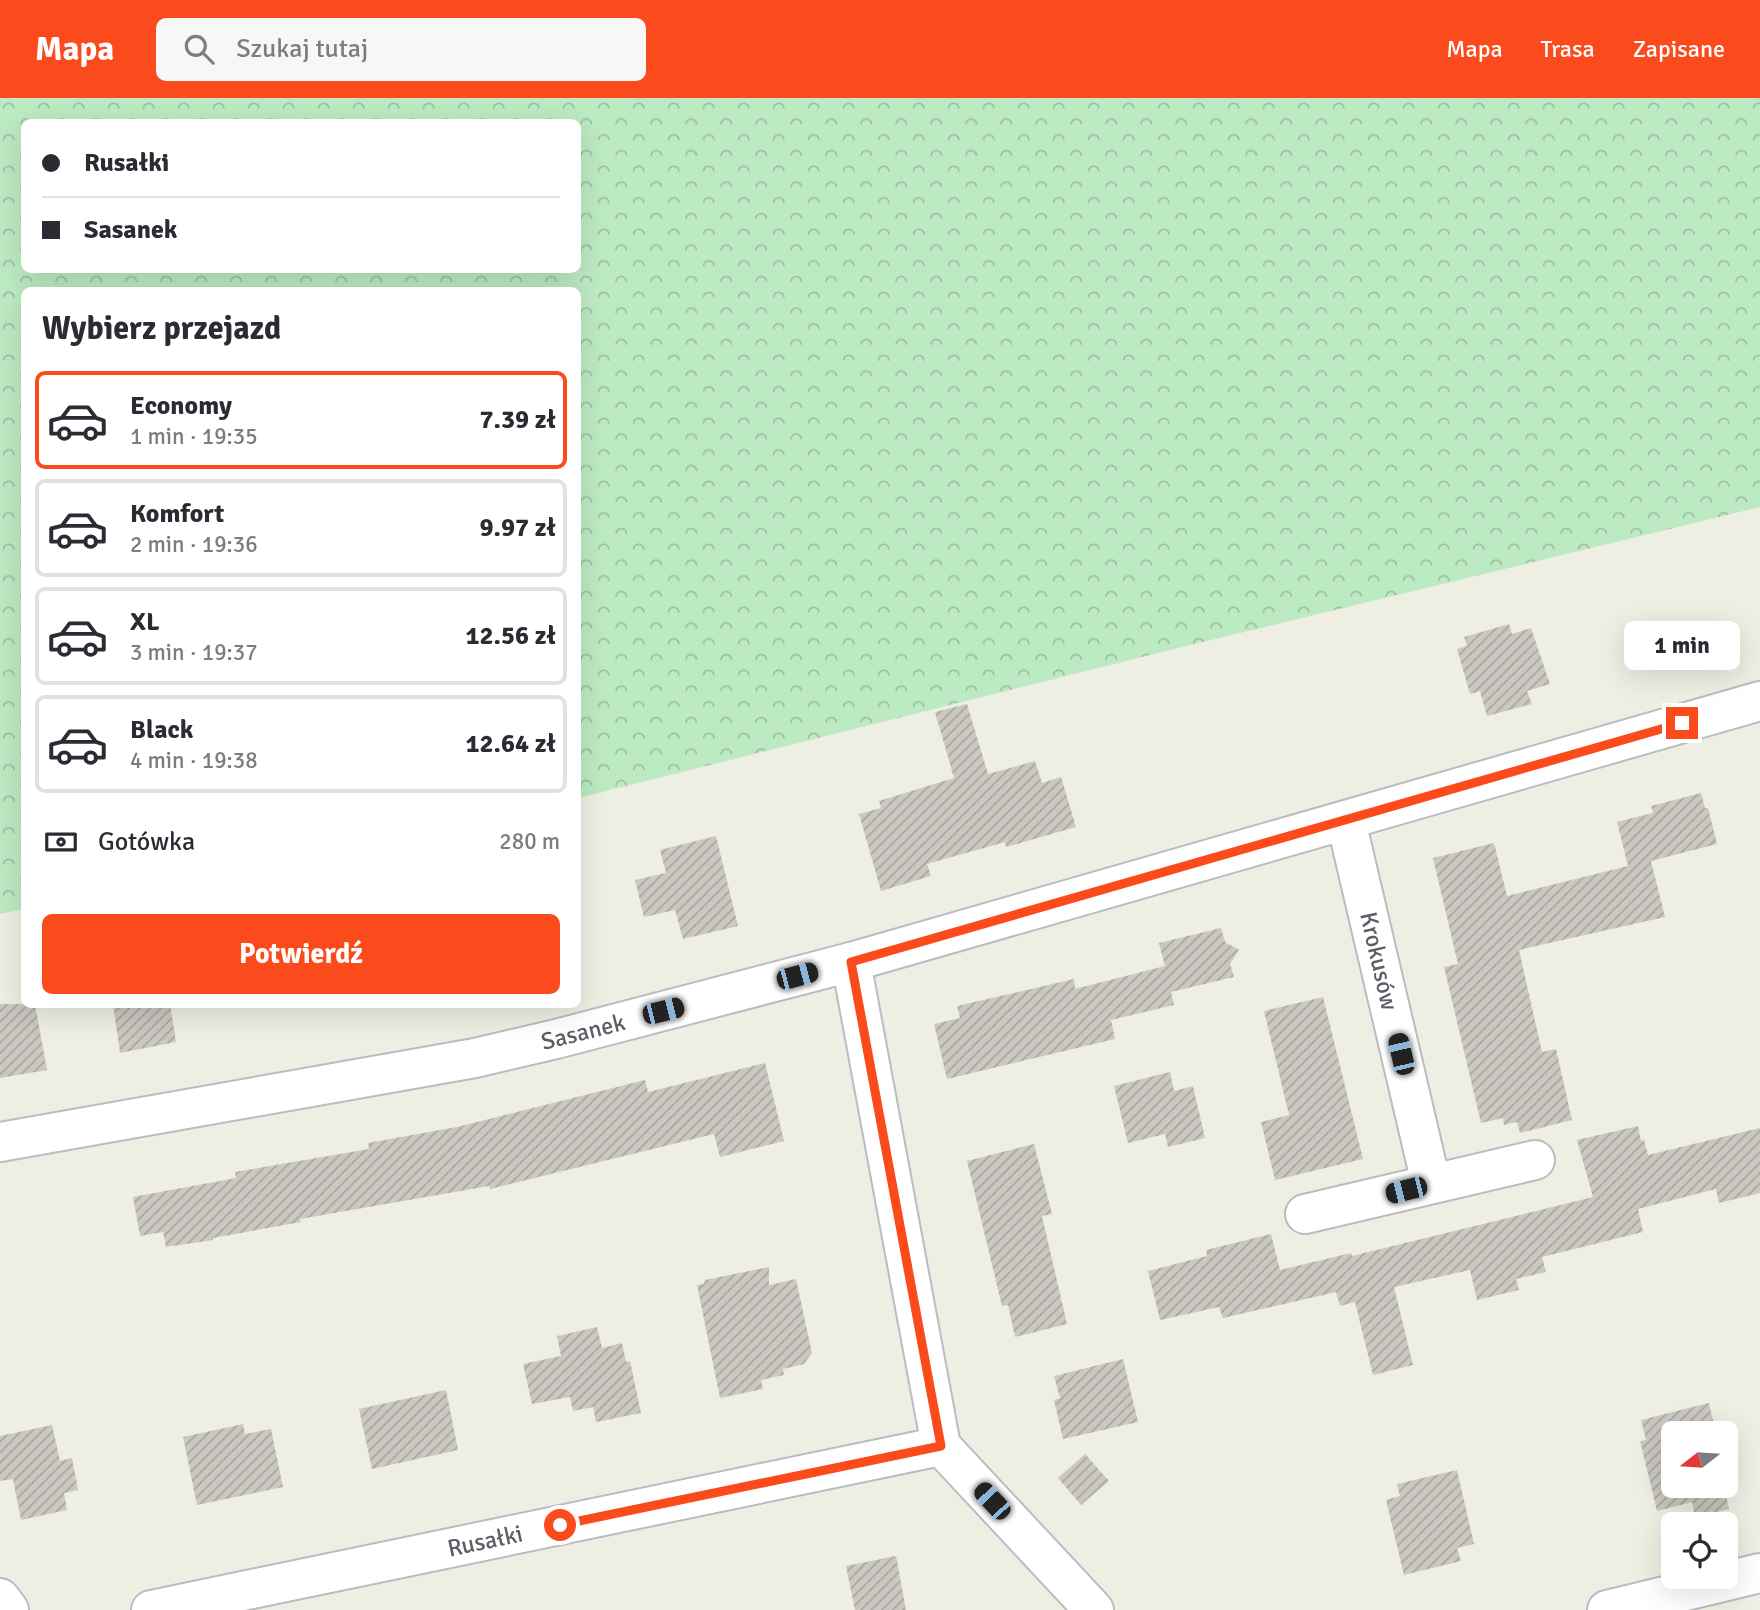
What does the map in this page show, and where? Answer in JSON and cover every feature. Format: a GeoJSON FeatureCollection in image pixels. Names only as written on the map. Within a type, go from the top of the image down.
{"type":"FeatureCollection","features":[{"type":"Feature","properties":{"kind":"street","name":"Sasanek"},"geometry":{"type":"LineString","coordinates":[[0,1142],[475,1058],[851,962],[1760,701]]}},
{"type":"Feature","properties":{"kind":"street","name":"Krokusów"},"geometry":{"type":"LineString","coordinates":[[1346,821],[1431,1183]]}},
{"type":"Feature","properties":{"kind":"street"},"geometry":{"type":"LineString","coordinates":[[851,962],[941,1446],[1094,1610]]}},
{"type":"Feature","properties":{"kind":"street"},"geometry":{"type":"LineString","coordinates":[[1305,1214],[1535,1160]]}},
{"type":"Feature","properties":{"kind":"street","name":"Rusałki"},"geometry":{"type":"LineString","coordinates":[[151,1610],[941,1446]]}},
{"type":"Feature","properties":{"kind":"street"},"geometry":{"type":"LineString","coordinates":[[1607,1610],[1760,1573]]}},
{"type":"Feature","properties":{"kind":"street"},"geometry":{"type":"LineString","coordinates":[[0,1598],[9,1610]]}},
{"type":"Feature","properties":{"kind":"green space"},"geometry":{"type":"Polygon","coordinates":[[[0,98],[1760,98],[1760,507],[1174,649],[581,797],[581,287],[21,287],[21,910],[0,914],[0,98]]]}},
{"type":"Feature","properties":{"kind":"building"},"geometry":{"type":"Polygon","coordinates":[[[1509,624],[1512,634],[1531,628],[1550,684],[1527,691],[1532,704],[1487,716],[1480,691],[1470,694],[1457,649],[1467,646],[1464,637],[1509,624]]]}},
{"type":"Feature","properties":{"kind":"building"},"geometry":{"type":"Polygon","coordinates":[[[967,704],[988,774],[1035,761],[1042,783],[1061,777],[1076,827],[1006,847],[1005,842],[927,864],[931,876],[881,891],[859,814],[881,808],[879,801],[954,778],[935,712],[967,704]]]}},
{"type":"Feature","properties":{"kind":"building"},"geometry":{"type":"Polygon","coordinates":[[[1701,793],[1705,808],[1708,808],[1717,844],[1651,861],[1665,917],[1519,950],[1542,1052],[1556,1049],[1572,1120],[1520,1133],[1517,1122],[1504,1125],[1503,1118],[1481,1123],[1444,967],[1458,964],[1433,858],[1494,843],[1507,896],[1628,866],[1617,822],[1653,813],[1651,806],[1701,793]]]}},
{"type":"Feature","properties":{"kind":"building"},"geometry":{"type":"Polygon","coordinates":[[[716,836],[738,926],[683,939],[675,910],[644,917],[635,880],[666,873],[660,850],[716,836]]]}},
{"type":"Feature","properties":{"kind":"building"},"geometry":{"type":"Polygon","coordinates":[[[1221,928],[1225,942],[1239,950],[1230,964],[1234,977],[1171,992],[1174,1005],[1111,1020],[1115,1039],[947,1079],[934,1024],[960,1018],[957,1006],[1074,979],[1075,989],[1165,966],[1159,943],[1221,928]]]}},
{"type":"Feature","properties":{"kind":"building"},"geometry":{"type":"Polygon","coordinates":[[[1323,997],[1363,1159],[1275,1180],[1261,1122],[1289,1115],[1264,1011],[1323,997]]]}},
{"type":"Feature","properties":{"kind":"building"},"geometry":{"type":"Polygon","coordinates":[[[0,1004],[21,1004],[21,1008],[36,1008],[47,1070],[0,1078],[0,1004]]]}},
{"type":"Feature","properties":{"kind":"building"},"geometry":{"type":"Polygon","coordinates":[[[114,1008],[171,1008],[176,1042],[120,1053],[114,1008]]]}},
{"type":"Feature","properties":{"kind":"building"},"geometry":{"type":"Polygon","coordinates":[[[765,1063],[784,1141],[720,1157],[714,1134],[490,1189],[489,1186],[300,1219],[301,1222],[213,1240],[166,1247],[163,1232],[140,1236],[133,1197],[236,1178],[235,1172],[369,1149],[368,1143],[457,1127],[645,1080],[648,1092],[765,1063]]]}},
{"type":"Feature","properties":{"kind":"building"},"geometry":{"type":"Polygon","coordinates":[[[1170,1072],[1174,1091],[1193,1086],[1205,1138],[1168,1147],[1165,1134],[1128,1143],[1114,1086],[1170,1072]]]}},
{"type":"Feature","properties":{"kind":"building"},"geometry":{"type":"Polygon","coordinates":[[[1638,1126],[1648,1155],[1760,1128],[1760,1193],[1719,1203],[1716,1189],[1638,1209],[1643,1232],[1542,1257],[1546,1272],[1516,1279],[1519,1290],[1477,1300],[1470,1270],[1394,1287],[1413,1365],[1373,1375],[1355,1302],[1340,1306],[1336,1292],[1223,1318],[1219,1307],[1160,1320],[1148,1271],[1207,1256],[1206,1250],[1271,1234],[1280,1270],[1351,1253],[1352,1256],[1593,1197],[1577,1140],[1638,1126]]]}},
{"type":"Feature","properties":{"kind":"building"},"geometry":{"type":"Polygon","coordinates":[[[1034,1144],[1052,1214],[1042,1216],[1067,1324],[1015,1337],[1008,1305],[1002,1306],[967,1161],[1034,1144]]]}},
{"type":"Feature","properties":{"kind":"building"},"geometry":{"type":"Polygon","coordinates":[[[769,1267],[769,1285],[796,1279],[812,1353],[804,1364],[783,1369],[784,1375],[761,1380],[763,1389],[720,1398],[697,1285],[704,1284],[705,1280],[769,1267]]]}},
{"type":"Feature","properties":{"kind":"building"},"geometry":{"type":"Polygon","coordinates":[[[597,1327],[602,1348],[622,1343],[626,1362],[630,1361],[641,1413],[596,1422],[593,1407],[573,1411],[570,1397],[532,1404],[523,1364],[561,1356],[557,1336],[597,1327]]]}},
{"type":"Feature","properties":{"kind":"building"},"geometry":{"type":"Polygon","coordinates":[[[1123,1359],[1138,1422],[1063,1439],[1054,1400],[1060,1398],[1054,1376],[1123,1359]]]}},
{"type":"Feature","properties":{"kind":"building"},"geometry":{"type":"Polygon","coordinates":[[[446,1390],[458,1450],[372,1469],[359,1409],[446,1390]]]}},
{"type":"Feature","properties":{"kind":"building"},"geometry":{"type":"Polygon","coordinates":[[[1709,1403],[1713,1421],[1661,1421],[1661,1498],[1727,1498],[1729,1509],[1694,1512],[1692,1502],[1657,1511],[1640,1441],[1646,1440],[1641,1420],[1709,1403]]]}},
{"type":"Feature","properties":{"kind":"building"},"geometry":{"type":"Polygon","coordinates":[[[243,1424],[245,1434],[271,1429],[283,1487],[197,1505],[183,1437],[243,1424]]]}},
{"type":"Feature","properties":{"kind":"building"},"geometry":{"type":"Polygon","coordinates":[[[52,1425],[60,1461],[72,1458],[78,1490],[64,1493],[67,1510],[21,1520],[13,1479],[0,1481],[0,1436],[52,1425]]]}},
{"type":"Feature","properties":{"kind":"building"},"geometry":{"type":"Polygon","coordinates":[[[1085,1454],[1109,1481],[1081,1505],[1058,1478],[1085,1454]]]}},
{"type":"Feature","properties":{"kind":"building"},"geometry":{"type":"Polygon","coordinates":[[[1457,1470],[1474,1544],[1457,1548],[1461,1561],[1404,1575],[1386,1500],[1400,1496],[1397,1484],[1457,1470]]]}},
{"type":"Feature","properties":{"kind":"building"},"geometry":{"type":"Polygon","coordinates":[[[896,1556],[906,1610],[855,1610],[846,1566],[896,1556]]]}},
{"type":"Feature","properties":{"kind":"route"},"geometry":{"type":"LineString","coordinates":[[560,1525],[941,1446],[851,962],[1682,723]]}}]}
